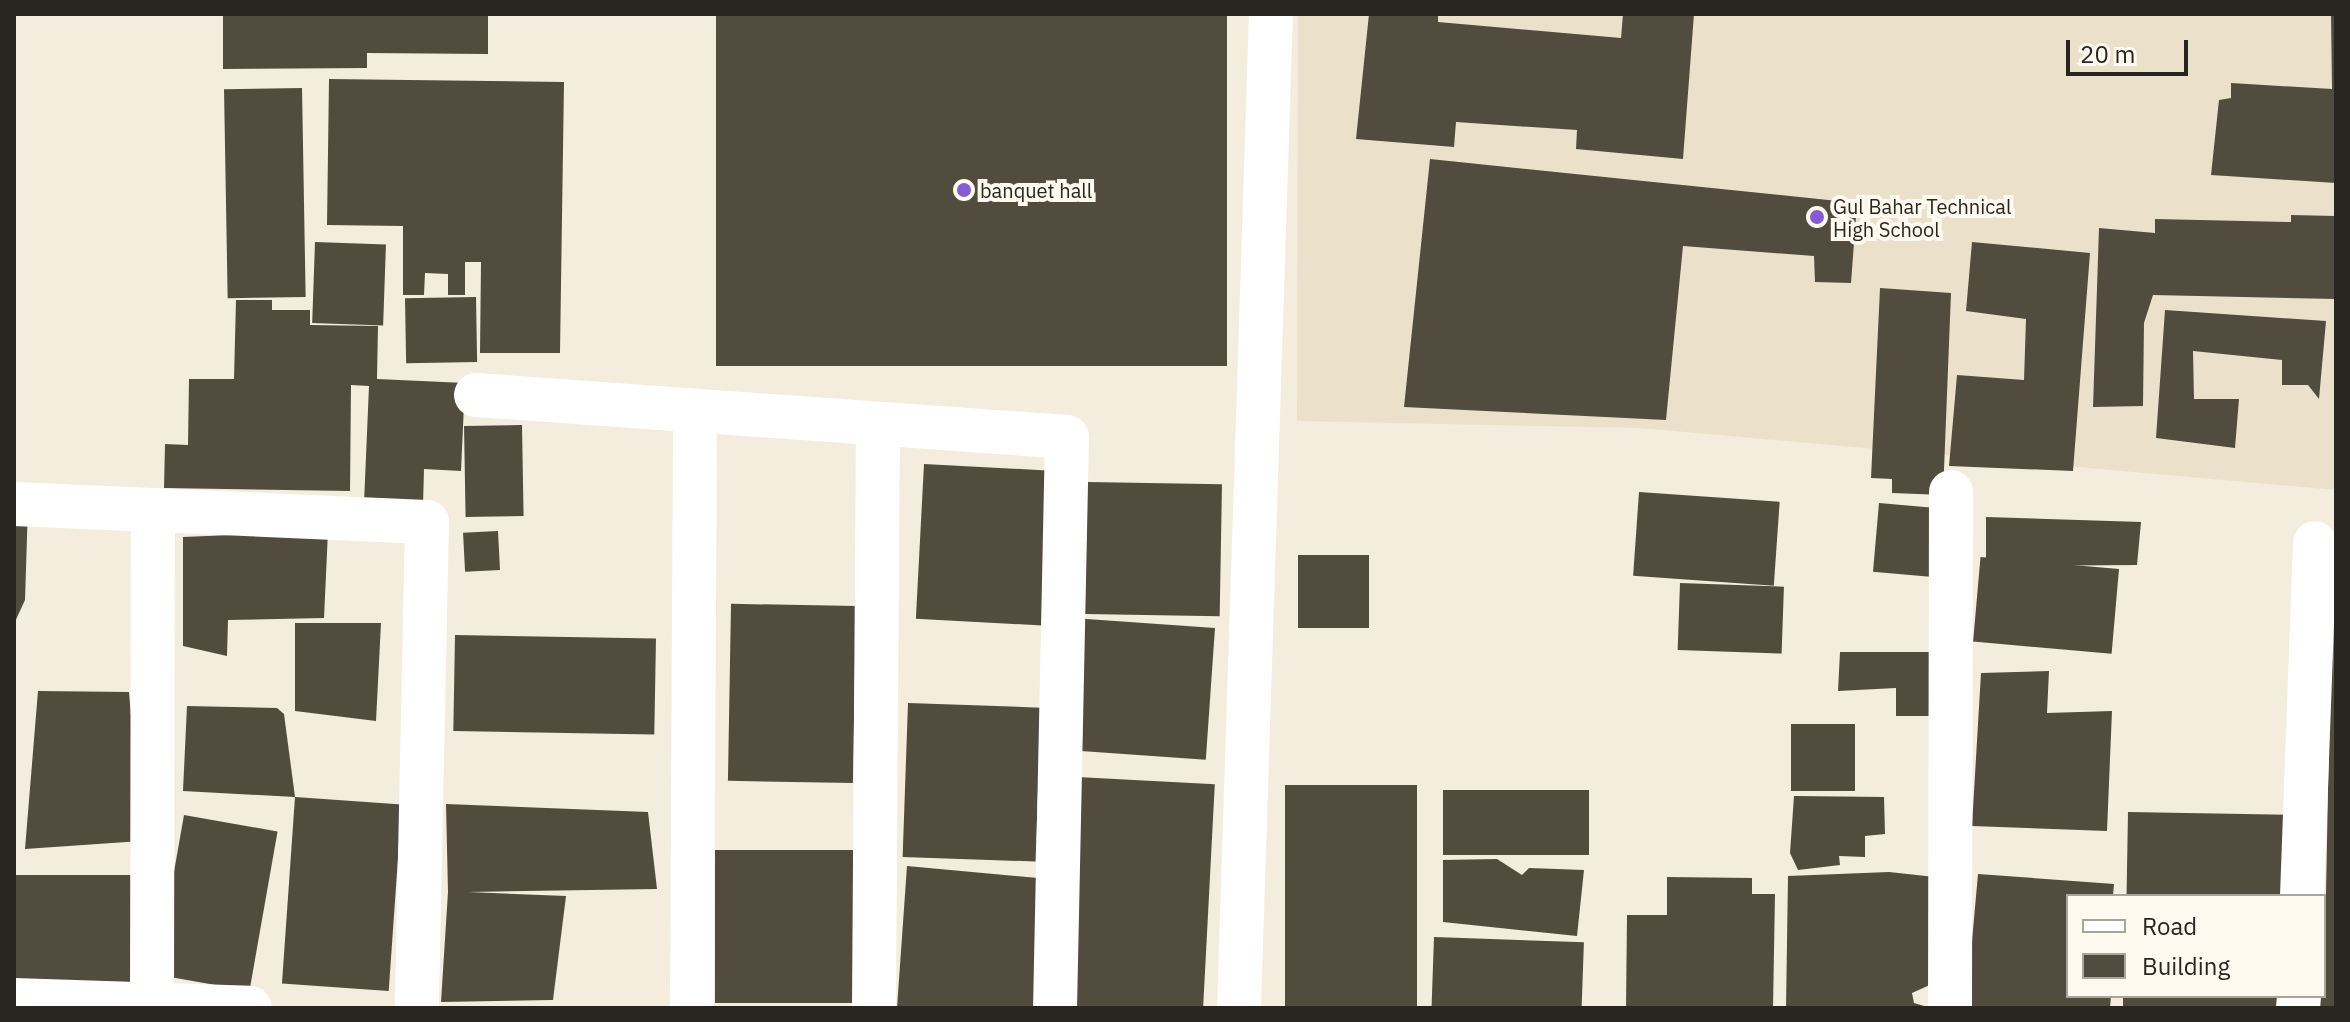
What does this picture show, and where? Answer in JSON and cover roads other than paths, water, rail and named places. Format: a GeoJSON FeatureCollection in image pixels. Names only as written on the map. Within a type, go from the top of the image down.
{"type":"FeatureCollection","features":[{"type":"Feature","properties":{"kind":"street"},"geometry":{"type":"LineString","coordinates":[[1239,1008],[1271,14]]}},
{"type":"Feature","properties":{"kind":"street"},"geometry":{"type":"LineString","coordinates":[[476,395],[695,413],[1067,437],[1055,1008]]}},
{"type":"Feature","properties":{"kind":"street"},"geometry":{"type":"LineString","coordinates":[[692,1008],[695,413]]}},
{"type":"Feature","properties":{"kind":"street"},"geometry":{"type":"LineString","coordinates":[[874,1008],[878,425]]}},
{"type":"Feature","properties":{"kind":"street"},"geometry":{"type":"LineString","coordinates":[[1950,1008],[1951,492]]}},
{"type":"Feature","properties":{"kind":"street"},"geometry":{"type":"LineString","coordinates":[[14,504],[427,522],[417,1008]]}},
{"type":"Feature","properties":{"kind":"street"},"geometry":{"type":"LineString","coordinates":[[152,1006],[153,510]]}},
{"type":"Feature","properties":{"kind":"street"},"geometry":{"type":"LineString","coordinates":[[2302,894],[2315,543]]}},
{"type":"Feature","properties":{"kind":"street"},"geometry":{"type":"LineString","coordinates":[[14,1000],[250,1008]]}},
{"type":"Feature","properties":{"kind":"place","name":"banquet hall"},"geometry":{"type":"Point","coordinates":[964,190]}},
{"type":"Feature","properties":{"kind":"place","name":"Gul Bahar Technical High School"},"geometry":{"type":"Point","coordinates":[1817,217]}}]}
